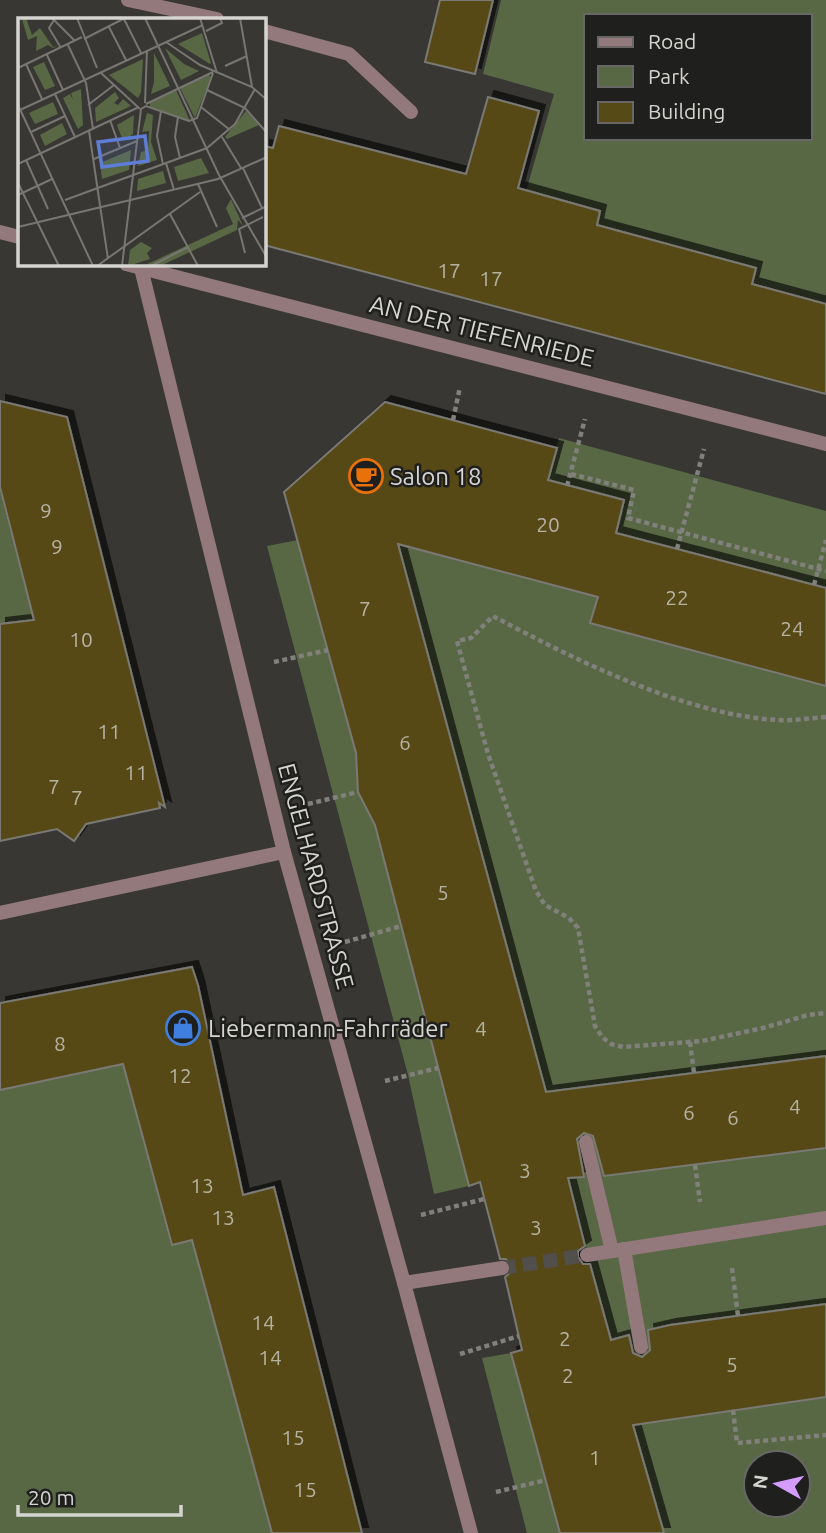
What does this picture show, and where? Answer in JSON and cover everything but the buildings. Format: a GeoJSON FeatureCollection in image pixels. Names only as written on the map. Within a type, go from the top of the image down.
{"type":"FeatureCollection","features":[{"type":"Feature","properties":{"kind":"street"},"geometry":{"type":"LineString","coordinates":[[128,0],[213,18]]}},
{"type":"Feature","properties":{"kind":"street"},"geometry":{"type":"LineString","coordinates":[[266,32],[349,54],[411,112]]}},
{"type":"Feature","properties":{"kind":"street"},"geometry":{"type":"LineString","coordinates":[[0,232],[18,237]]}},
{"type":"Feature","properties":{"kind":"street","name":"AN DER TIEFENRIEDE"},"geometry":{"type":"LineString","coordinates":[[134,266],[826,444]]}},
{"type":"Feature","properties":{"kind":"street","name":"ENGELHARDSTRASSE"},"geometry":{"type":"LineString","coordinates":[[141,268],[284,852],[471,1533]]}},
{"type":"Feature","properties":{"kind":"street"},"geometry":{"type":"LineString","coordinates":[[0,912],[284,852]]}},
{"type":"Feature","properties":{"kind":"street"},"geometry":{"type":"LineString","coordinates":[[586,1142],[618,1250],[641,1347]]}},
{"type":"Feature","properties":{"kind":"street"},"geometry":{"type":"LineString","coordinates":[[587,1255],[826,1218]]}},
{"type":"Feature","properties":{"kind":"street"},"geometry":{"type":"LineString","coordinates":[[404,1283],[502,1268]]}},
{"type":"Feature","properties":{"kind":"path"},"geometry":{"type":"LineString","coordinates":[[567,485],[594,383]]}},
{"type":"Feature","properties":{"kind":"path"},"geometry":{"type":"LineString","coordinates":[[677,549],[714,415]]}},
{"type":"Feature","properties":{"kind":"path"},"geometry":{"type":"LineString","coordinates":[[571,474],[634,491],[628,518],[826,572]]}},
{"type":"Feature","properties":{"kind":"path"},"geometry":{"type":"LineString","coordinates":[[814,585],[826,541]]}},
{"type":"Feature","properties":{"kind":"path"},"geometry":{"type":"LineString","coordinates":[[826,717],[780,720],[734,714],[644,688],[532,637],[493,616],[471,638],[457,641],[488,754],[536,891],[545,905],[569,918],[578,928],[595,1026],[601,1037],[611,1044],[623,1047],[690,1042],[826,1013]]}},
{"type":"Feature","properties":{"kind":"path"},"geometry":{"type":"LineString","coordinates":[[240,670],[328,649]]}},
{"type":"Feature","properties":{"kind":"path"},"geometry":{"type":"LineString","coordinates":[[274,813],[358,792]]}},
{"type":"Feature","properties":{"kind":"path"},"geometry":{"type":"LineString","coordinates":[[312,950],[401,926]]}},
{"type":"Feature","properties":{"kind":"path"},"geometry":{"type":"LineString","coordinates":[[690,1042],[694,1073]]}},
{"type":"Feature","properties":{"kind":"path"},"geometry":{"type":"LineString","coordinates":[[351,1091],[438,1068]]}},
{"type":"Feature","properties":{"kind":"path"},"geometry":{"type":"LineString","coordinates":[[388,1223],[485,1199]]}},
{"type":"Feature","properties":{"kind":"path"},"geometry":{"type":"LineString","coordinates":[[728,1233],[738,1316]]}},
{"type":"Feature","properties":{"kind":"path"},"geometry":{"type":"LineString","coordinates":[[426,1363],[519,1336]]}},
{"type":"Feature","properties":{"kind":"path"},"geometry":{"type":"LineString","coordinates":[[733,1410],[737,1443],[826,1435]]}},
{"type":"Feature","properties":{"kind":"path"},"geometry":{"type":"LineString","coordinates":[[462,1501],[546,1480]]}},
{"type":"Feature","properties":{"kind":"green space"},"geometry":{"type":"Polygon","coordinates":[[[501,0],[826,0],[826,304],[752,284],[756,268],[597,225],[600,211],[526,191],[554,94],[483,74],[501,0]]]}},
{"type":"Feature","properties":{"kind":"green space"},"geometry":{"type":"Polygon","coordinates":[[[559,438],[826,511],[826,588],[616,533],[548,481],[559,438]]]}},
{"type":"Feature","properties":{"kind":"green space"},"geometry":{"type":"Polygon","coordinates":[[[0,491],[64,736],[0,750],[0,491]]]}},
{"type":"Feature","properties":{"kind":"green space"},"geometry":{"type":"Polygon","coordinates":[[[393,524],[598,597],[591,623],[826,686],[826,1533],[664,1533],[625,1397],[547,1094],[393,524]]]}},
{"type":"Feature","properties":{"kind":"green space"},"geometry":{"type":"Polygon","coordinates":[[[298,540],[356,753],[358,792],[377,828],[469,1186],[434,1194],[408,1075],[267,546],[298,540]]]}},
{"type":"Feature","properties":{"kind":"green space"},"geometry":{"type":"Polygon","coordinates":[[[123,1064],[171,1245],[192,1240],[272,1533],[0,1533],[0,1090],[123,1064]]]}},
{"type":"Feature","properties":{"kind":"green space"},"geometry":{"type":"Polygon","coordinates":[[[511,1353],[560,1533],[527,1533],[482,1358],[511,1353]]]}},
{"type":"Feature","properties":{"kind":"tunnel"},"geometry":{"type":"LineString","coordinates":[[502,1268],[587,1255]]}},
{"type":"Feature","properties":{"kind":"place","name":"Salon 18"},"geometry":{"type":"Point","coordinates":[366,476]}},
{"type":"Feature","properties":{"kind":"place","name":"Liebermann-Fahrräder"},"geometry":{"type":"Point","coordinates":[183,1028]}}]}
